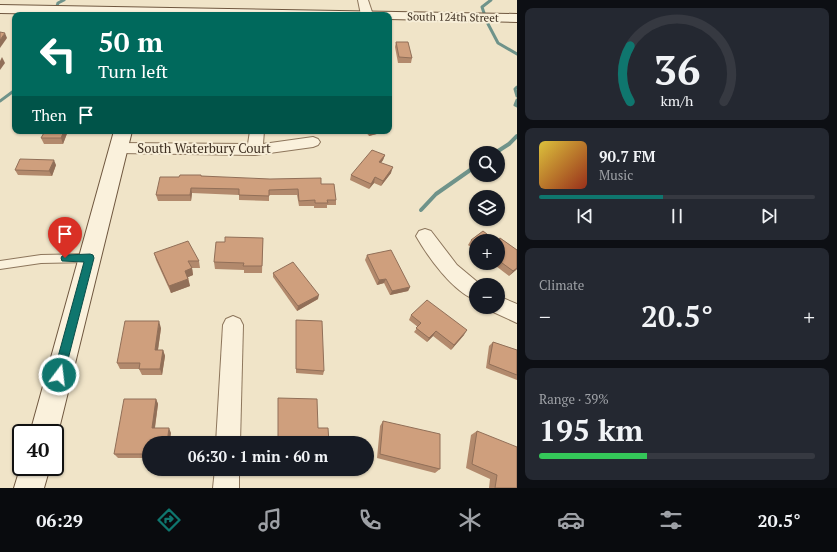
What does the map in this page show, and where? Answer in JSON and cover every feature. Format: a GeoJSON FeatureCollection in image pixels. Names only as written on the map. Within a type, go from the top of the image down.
{"type":"FeatureCollection","features":[{"type":"Feature","properties":{"kind":"street"},"geometry":{"type":"LineString","coordinates":[[364,0],[366,12]]}},
{"type":"Feature","properties":{"kind":"street"},"geometry":{"type":"LineString","coordinates":[[0,9],[153,9],[260,12]]}},
{"type":"Feature","properties":{"kind":"street","name":"South 124th Street"},"geometry":{"type":"LineString","coordinates":[[392,15],[517,18]]}},
{"type":"Feature","properties":{"kind":"street"},"geometry":{"type":"LineString","coordinates":[[255,150],[257,134]]}},
{"type":"Feature","properties":{"kind":"street"},"geometry":{"type":"LineString","coordinates":[[46,424],[121,139]]}},
{"type":"Feature","properties":{"kind":"street","name":"South Waterbury Court"},"geometry":{"type":"LineString","coordinates":[[121,139],[255,150],[287,147],[313,142]]}},
{"type":"Feature","properties":{"kind":"street"},"geometry":{"type":"LineString","coordinates":[[425,236],[450,270],[469,286]]}},
{"type":"Feature","properties":{"kind":"street"},"geometry":{"type":"LineString","coordinates":[[505,308],[517,314]]}},
{"type":"Feature","properties":{"kind":"street"},"geometry":{"type":"LineString","coordinates":[[228,436],[233,325]]}},
{"type":"Feature","properties":{"kind":"street"},"geometry":{"type":"LineString","coordinates":[[29,488],[32,476]]}},
{"type":"Feature","properties":{"kind":"street"},"geometry":{"type":"LineString","coordinates":[[226,488],[227,476]]}},
{"type":"Feature","properties":{"kind":"lane"},"geometry":{"type":"LineString","coordinates":[[0,265],[41,259],[90,258]]}},
{"type":"Feature","properties":{"kind":"building"},"geometry":{"type":"Polygon","coordinates":[[[0,32],[5,33],[0,40],[0,32]]]}},
{"type":"Feature","properties":{"kind":"building"},"geometry":{"type":"Polygon","coordinates":[[[396,42],[408,42],[412,58],[399,57],[396,42]]]}},
{"type":"Feature","properties":{"kind":"building"},"geometry":{"type":"Polygon","coordinates":[[[43,134],[63,134],[61,138],[41,138],[43,134]]]}},
{"type":"Feature","properties":{"kind":"building"},"geometry":{"type":"Polygon","coordinates":[[[372,150],[385,155],[379,162],[393,167],[383,181],[375,177],[371,184],[351,175],[372,150]]]}},
{"type":"Feature","properties":{"kind":"building"},"geometry":{"type":"Polygon","coordinates":[[[20,159],[54,160],[49,171],[15,170],[20,159]]]}},
{"type":"Feature","properties":{"kind":"building"},"geometry":{"type":"Polygon","coordinates":[[[180,175],[270,179],[321,178],[321,184],[334,184],[336,200],[327,200],[328,203],[315,203],[315,200],[299,201],[298,189],[269,190],[269,196],[239,195],[239,189],[191,188],[190,195],[156,195],[160,177],[179,177],[180,175]]]}},
{"type":"Feature","properties":{"kind":"building"},"geometry":{"type":"Polygon","coordinates":[[[483,231],[487,234],[479,234],[483,231]]]}},
{"type":"Feature","properties":{"kind":"building"},"geometry":{"type":"Polygon","coordinates":[[[225,237],[263,238],[262,266],[243,266],[244,263],[214,262],[216,242],[225,242],[225,237]]]}},
{"type":"Feature","properties":{"kind":"building"},"geometry":{"type":"Polygon","coordinates":[[[188,241],[199,261],[188,261],[192,268],[185,271],[188,279],[169,286],[154,253],[188,241]]]}},
{"type":"Feature","properties":{"kind":"building"},"geometry":{"type":"Polygon","coordinates":[[[505,242],[517,250],[517,268],[513,271],[505,265],[505,242]]]}},
{"type":"Feature","properties":{"kind":"building"},"geometry":{"type":"Polygon","coordinates":[[[391,250],[410,287],[392,291],[386,279],[379,280],[367,255],[391,250]]]}},
{"type":"Feature","properties":{"kind":"building"},"geometry":{"type":"Polygon","coordinates":[[[293,262],[319,295],[298,306],[273,273],[293,262]]]}},
{"type":"Feature","properties":{"kind":"building"},"geometry":{"type":"Polygon","coordinates":[[[427,300],[467,330],[454,345],[436,331],[429,338],[416,328],[421,323],[411,315],[427,300]]]}},
{"type":"Feature","properties":{"kind":"building"},"geometry":{"type":"Polygon","coordinates":[[[296,320],[322,321],[324,371],[296,369],[296,320]]]}},
{"type":"Feature","properties":{"kind":"building"},"geometry":{"type":"Polygon","coordinates":[[[125,321],[159,321],[155,350],[163,350],[160,369],[139,369],[140,363],[117,363],[125,321]]]}},
{"type":"Feature","properties":{"kind":"building"},"geometry":{"type":"Polygon","coordinates":[[[493,342],[517,350],[517,375],[489,364],[493,342]]]}},
{"type":"Feature","properties":{"kind":"building"},"geometry":{"type":"Polygon","coordinates":[[[278,398],[317,399],[318,428],[328,428],[329,436],[278,436],[278,398]]]}},
{"type":"Feature","properties":{"kind":"building"},"geometry":{"type":"Polygon","coordinates":[[[124,399],[156,399],[152,428],[169,428],[168,436],[142,436],[142,454],[114,454],[124,399]]]}},
{"type":"Feature","properties":{"kind":"building"},"geometry":{"type":"Polygon","coordinates":[[[383,421],[440,434],[440,469],[380,454],[383,421]]]}},
{"type":"Feature","properties":{"kind":"building"},"geometry":{"type":"Polygon","coordinates":[[[477,431],[517,447],[517,488],[495,488],[497,475],[472,464],[477,431]]]}},
{"type":"Feature","properties":{"kind":"waterway"},"geometry":{"type":"LineString","coordinates":[[57,6],[58,3],[64,0]]}},
{"type":"Feature","properties":{"kind":"waterway"},"geometry":{"type":"LineString","coordinates":[[484,13],[482,7],[491,0]]}},
{"type":"Feature","properties":{"kind":"waterway"},"geometry":{"type":"LineString","coordinates":[[487,22],[498,43],[517,54]]}},
{"type":"Feature","properties":{"kind":"waterway"},"geometry":{"type":"LineString","coordinates":[[517,87],[515,89],[517,96]]}},
{"type":"Feature","properties":{"kind":"waterway"},"geometry":{"type":"LineString","coordinates":[[0,101],[12,92]]}},
{"type":"Feature","properties":{"kind":"waterway"},"geometry":{"type":"LineString","coordinates":[[517,100],[515,105],[517,106]]}},
{"type":"Feature","properties":{"kind":"waterway"},"geometry":{"type":"LineString","coordinates":[[505,147],[517,136]]}},
{"type":"Feature","properties":{"kind":"waterway"},"geometry":{"type":"LineString","coordinates":[[421,210],[436,194],[469,171]]}},
{"type":"Feature","properties":{"kind":"route"},"geometry":{"type":"LineString","coordinates":[[59,375],[90,258],[65,258]]}}]}
